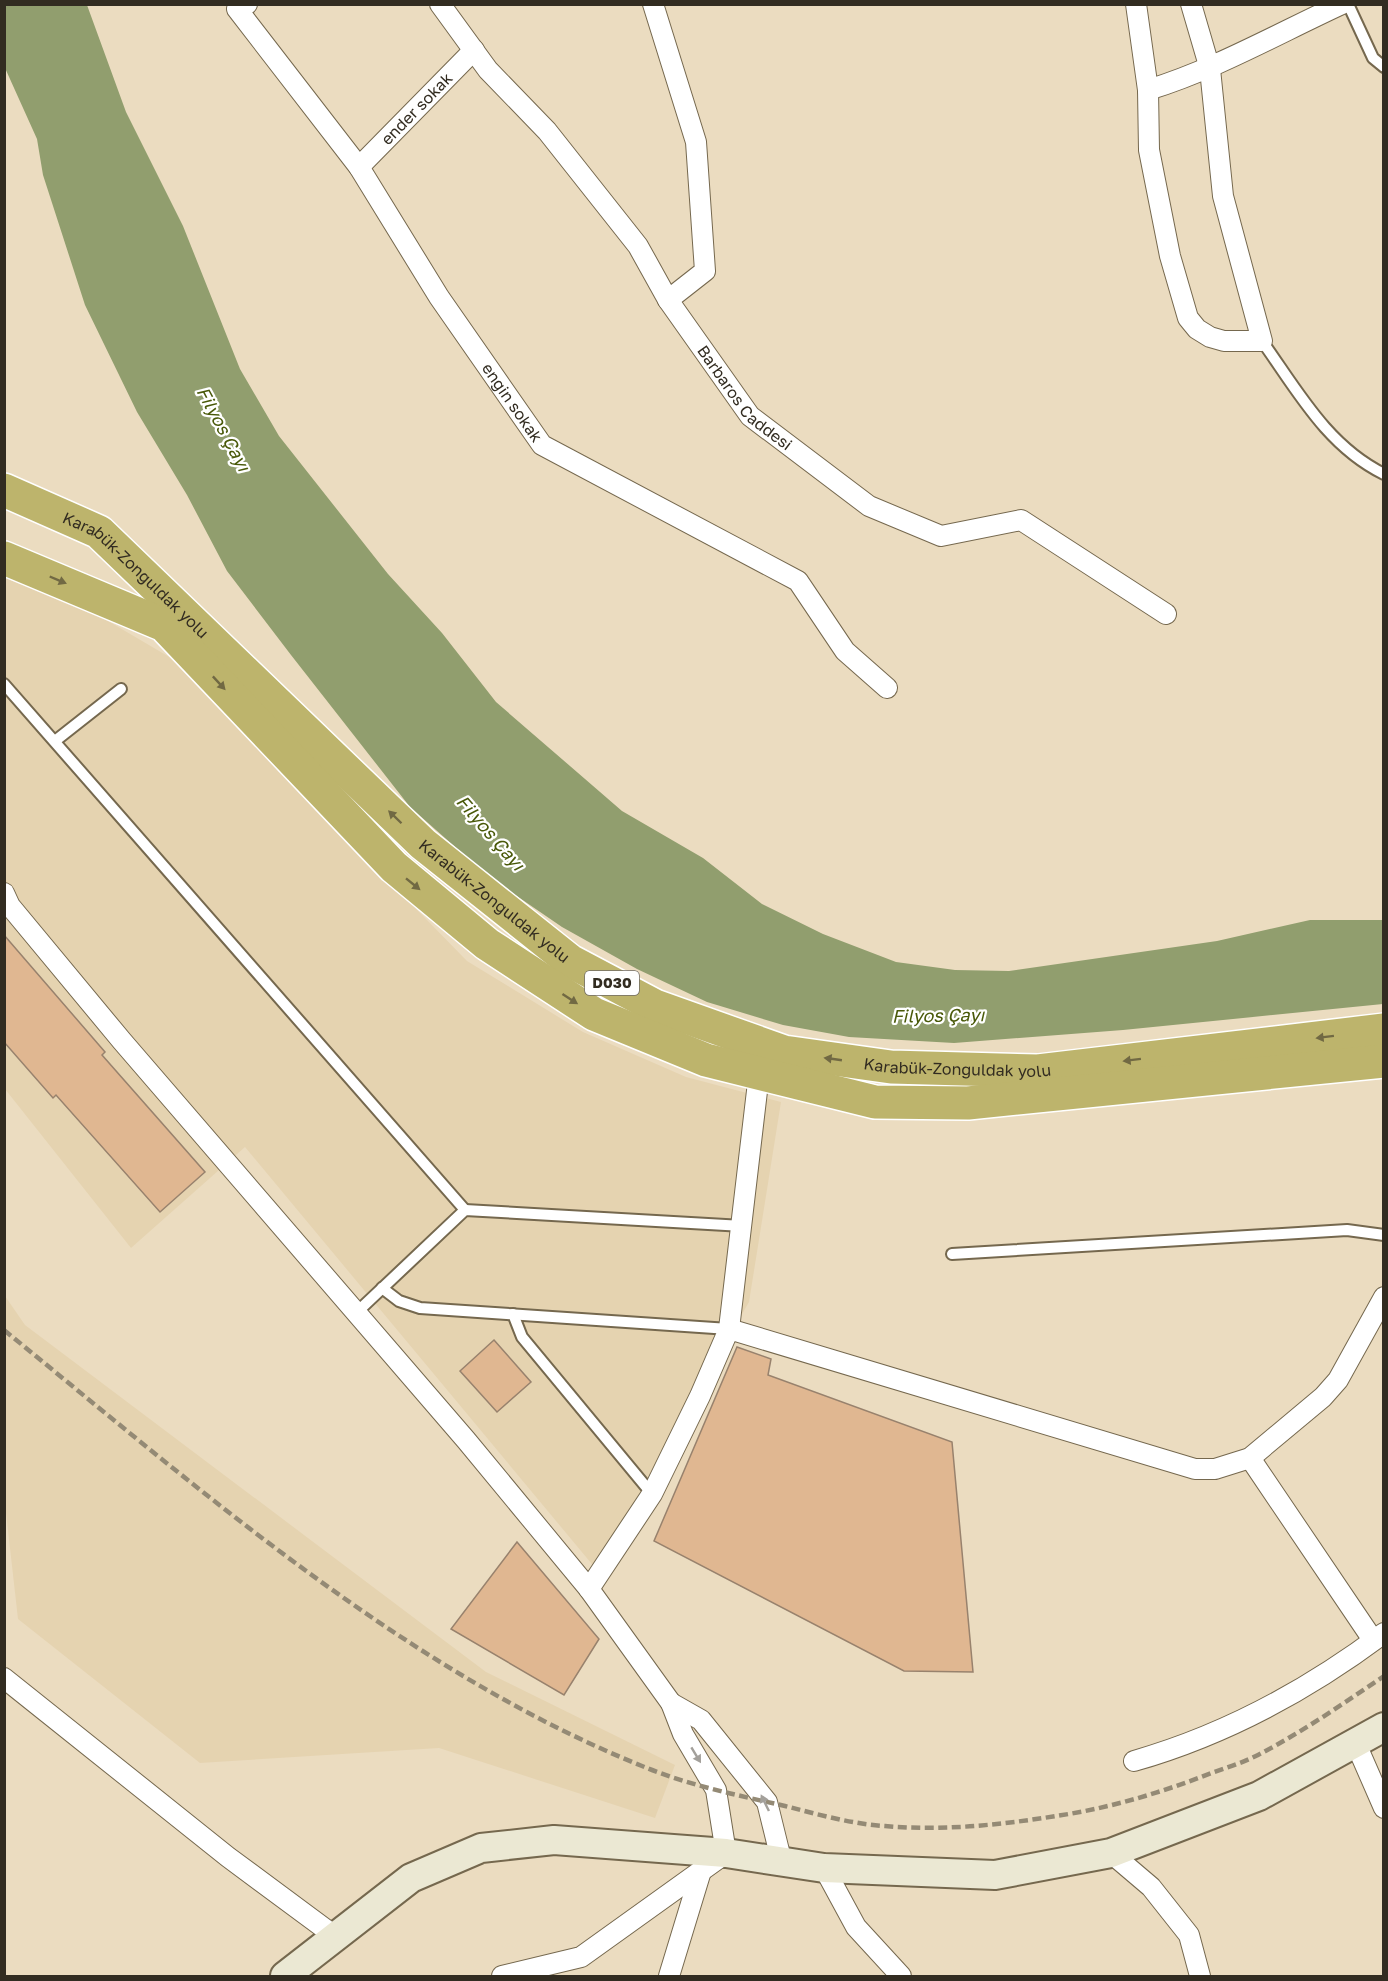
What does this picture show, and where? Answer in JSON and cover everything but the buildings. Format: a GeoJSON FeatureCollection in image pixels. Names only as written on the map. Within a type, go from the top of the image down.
{"type":"FeatureCollection","features":[{"type":"Feature","properties":{"kind":"highway","name":"Karabük-Zonguldak yolu"},"geometry":{"type":"LineString","coordinates":[[4,490],[99,532],[423,844],[570,961],[655,1006],[784,1052],[891,1067],[1038,1071],[1383,1030]]}},
{"type":"Feature","properties":{"kind":"highway","name":"Karabük-Zonguldak yolu"},"geometry":{"type":"LineString","coordinates":[[4,558],[164,625],[394,867],[487,945],[594,1014],[706,1060],[875,1102],[968,1103],[1383,1061]]}},
{"type":"Feature","properties":{"kind":"main road"},"geometry":{"type":"LineString","coordinates":[[285,1977],[411,1878],[481,1848],[554,1840],[726,1853],[781,1859],[824,1868],[995,1875],[1111,1853],[1259,1796],[1383,1727]]}},
{"type":"Feature","properties":{"kind":"street","name":"Barbaros Caddesi"},"geometry":{"type":"LineString","coordinates":[[440,4],[488,70],[547,131],[638,246],[668,300],[750,416],[869,506],[941,536],[1021,520],[1166,614]]}},
{"type":"Feature","properties":{"kind":"street"},"geometry":{"type":"LineString","coordinates":[[653,4],[696,142],[705,271],[668,300]]}},
{"type":"Feature","properties":{"kind":"street"},"geometry":{"type":"LineString","coordinates":[[1136,4],[1148,90],[1149,150],[1170,256],[1188,318],[1197,330],[1210,338],[1224,341],[1262,341],[1223,196],[1210,69],[1191,4]]}},
{"type":"Feature","properties":{"kind":"street"},"geometry":{"type":"LineString","coordinates":[[1148,90],[1210,69],[1342,4]]}},
{"type":"Feature","properties":{"kind":"street","name":"engin sokak"},"geometry":{"type":"LineString","coordinates":[[242,7],[359,167],[439,297],[542,445],[798,581],[845,651],[886,687]]}},
{"type":"Feature","properties":{"kind":"street","name":"ender sokak"},"geometry":{"type":"LineString","coordinates":[[359,167],[474,50]]}},
{"type":"Feature","properties":{"kind":"street"},"geometry":{"type":"LineString","coordinates":[[4,893],[10,906],[122,1041],[466,1440],[589,1589],[671,1702],[683,1734],[716,1790],[726,1853],[581,1957],[523,1974],[502,1977]]}},
{"type":"Feature","properties":{"kind":"street"},"geometry":{"type":"LineString","coordinates":[[589,1589],[652,1494],[700,1396],[729,1329],[759,1074]]}},
{"type":"Feature","properties":{"kind":"street"},"geometry":{"type":"LineString","coordinates":[[729,1329],[1195,1469],[1215,1469],[1250,1458],[1323,1397],[1338,1380],[1383,1297]]}},
{"type":"Feature","properties":{"kind":"street"},"geometry":{"type":"LineString","coordinates":[[1134,1761],[1190,1743],[1246,1719],[1310,1682],[1378,1637],[1250,1458]]}},
{"type":"Feature","properties":{"kind":"street"},"geometry":{"type":"LineString","coordinates":[[4,1678],[228,1857],[336,1936]]}},
{"type":"Feature","properties":{"kind":"street"},"geometry":{"type":"LineString","coordinates":[[671,1702],[701,1720],[767,1802],[781,1859]]}},
{"type":"Feature","properties":{"kind":"street"},"geometry":{"type":"LineString","coordinates":[[1356,1744],[1383,1808]]}},
{"type":"Feature","properties":{"kind":"street"},"geometry":{"type":"LineString","coordinates":[[1111,1853],[1151,1887],[1189,1935],[1200,1977]]}},
{"type":"Feature","properties":{"kind":"street"},"geometry":{"type":"LineString","coordinates":[[824,1868],[856,1927],[901,1977]]}},
{"type":"Feature","properties":{"kind":"street"},"geometry":{"type":"LineString","coordinates":[[669,1977],[701,1871]]}},
{"type":"Feature","properties":{"kind":"lane"},"geometry":{"type":"LineString","coordinates":[[1348,4],[1373,58],[1383,67]]}},
{"type":"Feature","properties":{"kind":"lane"},"geometry":{"type":"LineString","coordinates":[[1262,341],[1327,432],[1353,456],[1383,474]]}},
{"type":"Feature","properties":{"kind":"lane"},"geometry":{"type":"LineString","coordinates":[[4,684],[56,741],[307,1033],[465,1210],[742,1226]]}},
{"type":"Feature","properties":{"kind":"lane"},"geometry":{"type":"LineString","coordinates":[[56,741],[121,689]]}},
{"type":"Feature","properties":{"kind":"lane"},"geometry":{"type":"LineString","coordinates":[[356,1312],[465,1210]]}},
{"type":"Feature","properties":{"kind":"lane"},"geometry":{"type":"LineString","coordinates":[[952,1254],[1347,1230],[1383,1235]]}},
{"type":"Feature","properties":{"kind":"lane"},"geometry":{"type":"LineString","coordinates":[[382,1288],[399,1301],[420,1308],[729,1329]]}},
{"type":"Feature","properties":{"kind":"lane"},"geometry":{"type":"LineString","coordinates":[[513,1314],[522,1337],[652,1494]]}},
{"type":"Feature","properties":{"kind":"shaded area"},"geometry":{"type":"Polygon","coordinates":[[[5,578],[86,608],[171,658],[467,961],[583,1032],[686,1077],[781,1102],[749,1302],[596,1569],[245,1147],[131,1248],[5,1089],[5,578]]]}},
{"type":"Feature","properties":{"kind":"shaded area"},"geometry":{"type":"Polygon","coordinates":[[[5,1296],[25,1325],[486,1672],[675,1765],[655,1818],[439,1748],[200,1763],[18,1619],[4,1495],[5,1296]]]}},
{"type":"Feature","properties":{"kind":"water","name":"Filyos Çayı"},"geometry":{"type":"Polygon","coordinates":[[[4,5],[87,5],[126,112],[183,226],[240,369],[279,436],[388,574],[442,633],[496,702],[622,811],[703,858],[762,904],[823,934],[896,962],[955,970],[1009,971],[1217,941],[1310,920],[1383,920],[1383,1004],[1123,1030],[954,1043],[849,1037],[783,1025],[707,1002],[637,969],[562,927],[489,877],[410,807],[227,571],[187,495],[137,412],[85,305],[43,175],[37,139],[5,68],[4,5]]]}},
{"type":"Feature","properties":{"kind":"railway"},"geometry":{"type":"LineString","coordinates":[[4,1330],[229,1513],[388,1628],[470,1680],[555,1727],[642,1766],[712,1789],[834,1818],[885,1826],[928,1828],[971,1826],[1076,1813],[1156,1793],[1253,1758],[1338,1707],[1384,1676]]}}]}
